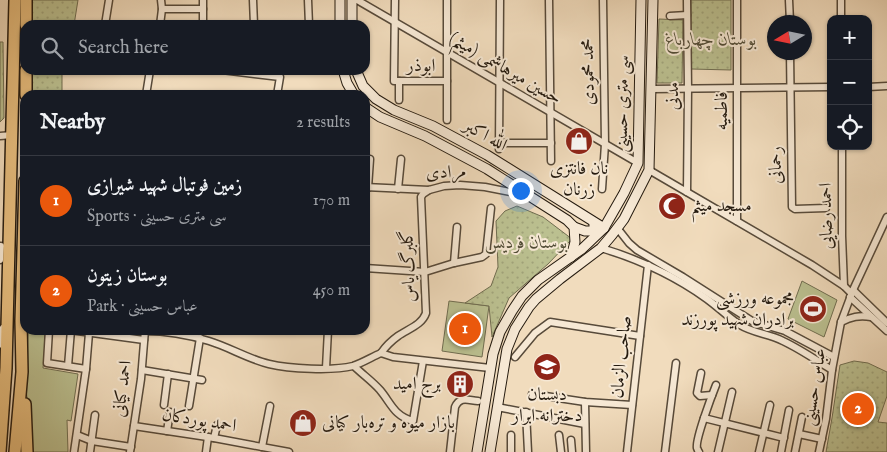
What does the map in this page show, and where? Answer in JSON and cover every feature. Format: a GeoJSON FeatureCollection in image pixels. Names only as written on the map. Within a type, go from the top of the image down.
{"type":"FeatureCollection","features":[{"type":"Feature","properties":{"kind":"highway"},"geometry":{"type":"LineString","coordinates":[[0,452],[6,368],[15,0]]}},
{"type":"Feature","properties":{"kind":"highway"},"geometry":{"type":"LineString","coordinates":[[26,0],[26,20]]}},
{"type":"Feature","properties":{"kind":"highway"},"geometry":{"type":"LineString","coordinates":[[26,75],[26,90]]}},
{"type":"Feature","properties":{"kind":"highway"},"geometry":{"type":"LineString","coordinates":[[21,335],[27,452]]}},
{"type":"Feature","properties":{"kind":"highway"},"geometry":{"type":"LineString","coordinates":[[15,452],[22,372]]}},
{"type":"Feature","properties":{"kind":"main road"},"geometry":{"type":"LineString","coordinates":[[340,0],[340,20]]}},
{"type":"Feature","properties":{"kind":"main road"},"geometry":{"type":"LineString","coordinates":[[352,0],[352,20]]}},
{"type":"Feature","properties":{"kind":"main road","name":"سی متری حسینی"},"geometry":{"type":"LineString","coordinates":[[477,452],[490,368],[500,332],[522,296],[538,280],[571,257],[604,228],[638,164],[641,0]]}},
{"type":"Feature","properties":{"kind":"main road","name":"سی متری حسینی"},"geometry":{"type":"LineString","coordinates":[[649,170],[654,0]]}},
{"type":"Feature","properties":{"kind":"main road"},"geometry":{"type":"LineString","coordinates":[[344,75],[351,90]]}},
{"type":"Feature","properties":{"kind":"main road","name":"الله اکبر"},"geometry":{"type":"LineString","coordinates":[[358,75],[367,90]]}},
{"type":"Feature","properties":{"kind":"main road","name":"الله اکبر"},"geometry":{"type":"LineString","coordinates":[[370,93],[394,110],[433,126],[487,155],[604,228]]}},
{"type":"Feature","properties":{"kind":"main road","name":"الله اکبر"},"geometry":{"type":"LineString","coordinates":[[370,111],[425,136],[487,169],[567,220],[574,227]]}},
{"type":"Feature","properties":{"kind":"main road"},"geometry":{"type":"LineString","coordinates":[[490,452],[507,348],[515,329],[528,307],[560,279],[601,248],[618,229],[649,170],[638,164]]}},
{"type":"Feature","properties":{"kind":"main road"},"geometry":{"type":"LineString","coordinates":[[571,257],[575,242],[574,227],[591,232],[594,229],[594,223]]}},
{"type":"Feature","properties":{"kind":"main road"},"geometry":{"type":"LineString","coordinates":[[0,343],[6,324]]}},
{"type":"Feature","properties":{"kind":"street"},"geometry":{"type":"LineString","coordinates":[[106,20],[109,0]]}},
{"type":"Feature","properties":{"kind":"street"},"geometry":{"type":"LineString","coordinates":[[154,0],[162,0],[161,20]]}},
{"type":"Feature","properties":{"kind":"street"},"geometry":{"type":"LineString","coordinates":[[203,0],[203,20]]}},
{"type":"Feature","properties":{"kind":"street"},"geometry":{"type":"LineString","coordinates":[[253,0],[254,20]]}},
{"type":"Feature","properties":{"kind":"street"},"geometry":{"type":"LineString","coordinates":[[308,0],[309,20]]}},
{"type":"Feature","properties":{"kind":"street","name":"حسین میرهاشمی (میثم)"},"geometry":{"type":"LineString","coordinates":[[357,0],[638,164]]}},
{"type":"Feature","properties":{"kind":"street"},"geometry":{"type":"LineString","coordinates":[[394,22],[395,0]]}},
{"type":"Feature","properties":{"kind":"street"},"geometry":{"type":"LineString","coordinates":[[447,0],[447,120]]}},
{"type":"Feature","properties":{"kind":"street"},"geometry":{"type":"LineString","coordinates":[[500,0],[499,146],[550,143]]}},
{"type":"Feature","properties":{"kind":"street"},"geometry":{"type":"LineString","coordinates":[[549,0],[551,161]]}},
{"type":"Feature","properties":{"kind":"street","name":"محمد محمودی"},"geometry":{"type":"LineString","coordinates":[[602,188],[604,144],[603,0]]}},
{"type":"Feature","properties":{"kind":"street","name":"مدنی"},"geometry":{"type":"LineString","coordinates":[[687,0],[687,192]]}},
{"type":"Feature","properties":{"kind":"street","name":"فاطمیه"},"geometry":{"type":"LineString","coordinates":[[737,0],[737,221]]}},
{"type":"Feature","properties":{"kind":"street"},"geometry":{"type":"LineString","coordinates":[[790,0],[790,15]]}},
{"type":"Feature","properties":{"kind":"street"},"geometry":{"type":"LineString","coordinates":[[841,0],[841,15]]}},
{"type":"Feature","properties":{"kind":"street"},"geometry":{"type":"LineString","coordinates":[[162,9],[203,9]]}},
{"type":"Feature","properties":{"kind":"street"},"geometry":{"type":"LineString","coordinates":[[670,16],[687,15]]}},
{"type":"Feature","properties":{"kind":"street","name":"ابوذر"},"geometry":{"type":"LineString","coordinates":[[394,22],[394,80],[447,81]]}},
{"type":"Feature","properties":{"kind":"street"},"geometry":{"type":"LineString","coordinates":[[790,60],[790,88]]}},
{"type":"Feature","properties":{"kind":"street"},"geometry":{"type":"LineString","coordinates":[[147,90],[149,75]]}},
{"type":"Feature","properties":{"kind":"street"},"geometry":{"type":"LineString","coordinates":[[263,75],[280,77],[278,90]]}},
{"type":"Feature","properties":{"kind":"street"},"geometry":{"type":"LineString","coordinates":[[399,81],[399,100]]}},
{"type":"Feature","properties":{"kind":"street"},"geometry":{"type":"LineString","coordinates":[[872,86],[887,86]]}},
{"type":"Feature","properties":{"kind":"street"},"geometry":{"type":"LineString","coordinates":[[652,89],[827,87]]}},
{"type":"Feature","properties":{"kind":"street","name":"رحمانی"},"geometry":{"type":"LineString","coordinates":[[790,88],[792,207],[795,209],[826,208]]}},
{"type":"Feature","properties":{"kind":"street"},"geometry":{"type":"LineString","coordinates":[[0,136],[12,135]]}},
{"type":"Feature","properties":{"kind":"street","name":"احمد رضایی"},"geometry":{"type":"LineString","coordinates":[[842,150],[844,286]]}},
{"type":"Feature","properties":{"kind":"street"},"geometry":{"type":"LineString","coordinates":[[398,189],[401,159]]}},
{"type":"Feature","properties":{"kind":"street"},"geometry":{"type":"LineString","coordinates":[[649,170],[812,265],[844,286],[887,331]]}},
{"type":"Feature","properties":{"kind":"street","name":"مرادی"},"geometry":{"type":"LineString","coordinates":[[370,188],[429,190],[444,186],[460,185],[528,195]]}},
{"type":"Feature","properties":{"kind":"street","name":"گلبرگ یاس"},"geometry":{"type":"LineString","coordinates":[[380,353],[388,344],[420,323],[424,318],[426,308],[422,197],[429,190]]}},
{"type":"Feature","properties":{"kind":"street"},"geometry":{"type":"LineString","coordinates":[[370,268],[424,272],[482,257],[485,255],[491,208]]}},
{"type":"Feature","properties":{"kind":"street","name":"عباس حسینی"},"geometry":{"type":"LineString","coordinates":[[819,452],[826,420],[832,370],[841,322],[851,293],[887,217]]}},
{"type":"Feature","properties":{"kind":"street"},"geometry":{"type":"LineString","coordinates":[[454,263],[457,228]]}},
{"type":"Feature","properties":{"kind":"street"},"geometry":{"type":"LineString","coordinates":[[618,229],[637,250],[684,276],[752,321],[785,331],[834,357]]}},
{"type":"Feature","properties":{"kind":"street"},"geometry":{"type":"LineString","coordinates":[[0,246],[0,260]]}},
{"type":"Feature","properties":{"kind":"street"},"geometry":{"type":"LineString","coordinates":[[601,248],[648,265],[680,282],[742,326],[760,334],[782,340],[832,370]]}},
{"type":"Feature","properties":{"kind":"street","name":"صاحب الزمان"},"geometry":{"type":"LineString","coordinates":[[627,452],[648,265]]}},
{"type":"Feature","properties":{"kind":"street"},"geometry":{"type":"LineString","coordinates":[[851,293],[887,323]]}},
{"type":"Feature","properties":{"kind":"street"},"geometry":{"type":"LineString","coordinates":[[841,322],[856,316],[872,317]]}},
{"type":"Feature","properties":{"kind":"street"},"geometry":{"type":"LineString","coordinates":[[515,357],[535,333],[550,322],[640,336]]}},
{"type":"Feature","properties":{"kind":"street"},"geometry":{"type":"LineString","coordinates":[[50,335],[47,363],[86,369]]}},
{"type":"Feature","properties":{"kind":"street"},"geometry":{"type":"LineString","coordinates":[[68,366],[71,335]]}},
{"type":"Feature","properties":{"kind":"street"},"geometry":{"type":"LineString","coordinates":[[74,452],[89,335]]}},
{"type":"Feature","properties":{"kind":"street"},"geometry":{"type":"LineString","coordinates":[[105,335],[144,340]]}},
{"type":"Feature","properties":{"kind":"street","name":"احمد کیانی"},"geometry":{"type":"LineString","coordinates":[[130,450],[142,370],[144,335]]}},
{"type":"Feature","properties":{"kind":"street"},"geometry":{"type":"LineString","coordinates":[[181,335],[211,341],[269,364],[291,367],[326,368],[354,366],[380,353],[393,357],[490,368]]}},
{"type":"Feature","properties":{"kind":"street"},"geometry":{"type":"LineString","coordinates":[[326,368],[328,335]]}},
{"type":"Feature","properties":{"kind":"street"},"geometry":{"type":"LineString","coordinates":[[189,406],[200,338]]}},
{"type":"Feature","properties":{"kind":"street"},"geometry":{"type":"LineString","coordinates":[[354,366],[378,388],[397,413],[413,421],[423,360]]}},
{"type":"Feature","properties":{"kind":"street"},"geometry":{"type":"LineString","coordinates":[[665,452],[676,363]]}},
{"type":"Feature","properties":{"kind":"street"},"geometry":{"type":"LineString","coordinates":[[195,367],[204,369]]}},
{"type":"Feature","properties":{"kind":"street"},"geometry":{"type":"LineString","coordinates":[[142,370],[202,380]]}},
{"type":"Feature","properties":{"kind":"street"},"geometry":{"type":"LineString","coordinates":[[701,373],[697,393],[700,396],[712,395]]}},
{"type":"Feature","properties":{"kind":"street"},"geometry":{"type":"LineString","coordinates":[[164,405],[168,374]]}},
{"type":"Feature","properties":{"kind":"street"},"geometry":{"type":"LineString","coordinates":[[699,452],[697,446],[704,418],[716,385]]}},
{"type":"Feature","properties":{"kind":"street"},"geometry":{"type":"LineString","coordinates":[[718,452],[732,392]]}},
{"type":"Feature","properties":{"kind":"street"},"geometry":{"type":"LineString","coordinates":[[532,394],[585,402],[632,405]]}},
{"type":"Feature","properties":{"kind":"street"},"geometry":{"type":"LineString","coordinates":[[450,452],[457,401],[462,399],[478,401]]}},
{"type":"Feature","properties":{"kind":"street"},"geometry":{"type":"LineString","coordinates":[[585,402],[586,452]]}},
{"type":"Feature","properties":{"kind":"street"},"geometry":{"type":"LineString","coordinates":[[759,452],[770,405]]}},
{"type":"Feature","properties":{"kind":"street"},"geometry":{"type":"LineString","coordinates":[[262,447],[270,406]]}},
{"type":"Feature","properties":{"kind":"street"},"geometry":{"type":"LineString","coordinates":[[497,406],[585,424]]}},
{"type":"Feature","properties":{"kind":"street"},"geometry":{"type":"LineString","coordinates":[[782,452],[789,410]]}},
{"type":"Feature","properties":{"kind":"street"},"geometry":{"type":"LineString","coordinates":[[167,431],[170,412]]}},
{"type":"Feature","properties":{"kind":"street"},"geometry":{"type":"LineString","coordinates":[[526,412],[528,452]]}},
{"type":"Feature","properties":{"kind":"street"},"geometry":{"type":"LineString","coordinates":[[90,452],[95,415]]}},
{"type":"Feature","properties":{"kind":"street"},"geometry":{"type":"LineString","coordinates":[[795,452],[802,417]]}},
{"type":"Feature","properties":{"kind":"street"},"geometry":{"type":"LineString","coordinates":[[704,418],[784,438]]}},
{"type":"Feature","properties":{"kind":"street"},"geometry":{"type":"LineString","coordinates":[[206,452],[216,425]]}},
{"type":"Feature","properties":{"kind":"street","name":"احمد پوردکان"},"geometry":{"type":"LineString","coordinates":[[134,426],[211,437],[290,452]]}},
{"type":"Feature","properties":{"kind":"street"},"geometry":{"type":"LineString","coordinates":[[799,434],[822,439]]}},
{"type":"Feature","properties":{"kind":"street"},"geometry":{"type":"LineString","coordinates":[[77,435],[130,450]]}},
{"type":"Feature","properties":{"kind":"street"},"geometry":{"type":"LineString","coordinates":[[511,435],[511,452]]}},
{"type":"Feature","properties":{"kind":"street"},"geometry":{"type":"LineString","coordinates":[[560,435],[561,452]]}},
{"type":"Feature","properties":{"kind":"street"},"geometry":{"type":"LineString","coordinates":[[571,440],[572,452]]}},
{"type":"Feature","properties":{"kind":"green space"},"geometry":{"type":"Polygon","coordinates":[[[31,0],[78,0],[75,20],[31,20],[31,0]]]}},
{"type":"Feature","properties":{"kind":"green space","name":"بوستان چهارباغ"},"geometry":{"type":"Polygon","coordinates":[[[691,0],[731,0],[731,70],[691,69],[691,0]]]}},
{"type":"Feature","properties":{"kind":"green space"},"geometry":{"type":"Polygon","coordinates":[[[659,19],[683,20],[682,83],[657,83],[659,19]]]}},
{"type":"Feature","properties":{"kind":"green space"},"geometry":{"type":"Polygon","coordinates":[[[0,42],[3,42],[4,118],[0,122],[0,42]]]}},
{"type":"Feature","properties":{"kind":"green space"},"geometry":{"type":"Polygon","coordinates":[[[32,75],[62,75],[62,90],[32,90],[32,75]]]}},
{"type":"Feature","properties":{"kind":"green space","name":"بوستان فردیس"},"geometry":{"type":"Polygon","coordinates":[[[517,206],[543,217],[572,239],[548,264],[509,298],[492,337],[489,306],[465,303],[491,286],[498,267],[496,221],[505,211],[517,206]]]}},
{"type":"Feature","properties":{"kind":"green space","name":"مجموعه ورزشی برادران شهید پورزند"},"geometry":{"type":"Polygon","coordinates":[[[802,281],[837,300],[824,337],[788,319],[802,281]]]}},
{"type":"Feature","properties":{"kind":"green space"},"geometry":{"type":"Polygon","coordinates":[[[449,301],[489,306],[482,357],[442,351],[449,301]]]}},
{"type":"Feature","properties":{"kind":"green space"},"geometry":{"type":"Polygon","coordinates":[[[28,335],[46,335],[43,368],[78,374],[71,421],[67,420],[68,452],[30,452],[30,425],[26,389],[28,335]]]}},
{"type":"Feature","properties":{"kind":"green space"},"geometry":{"type":"Polygon","coordinates":[[[854,361],[868,363],[887,372],[887,396],[878,422],[887,423],[887,452],[826,452],[840,365],[854,361]]]}},
{"type":"Feature","properties":{"kind":"place","name":"نان فانتزی زرنان"},"geometry":{"type":"Point","coordinates":[579,141]}},
{"type":"Feature","properties":{"kind":"place","name":"مسجد میثم"},"geometry":{"type":"Point","coordinates":[672,206]}},
{"type":"Feature","properties":{"kind":"place","name":"مجموعه ورزشی برادران شهید پورزند"},"geometry":{"type":"Point","coordinates":[813,309]}},
{"type":"Feature","properties":{"kind":"place","name":"زمین فوتبال شهید شیرازی"},"geometry":{"type":"Point","coordinates":[465,329]}},
{"type":"Feature","properties":{"kind":"place","name":"دبستان دخترانه ابرار"},"geometry":{"type":"Point","coordinates":[547,367]}},
{"type":"Feature","properties":{"kind":"place","name":"برج امید"},"geometry":{"type":"Point","coordinates":[460,384]}},
{"type":"Feature","properties":{"kind":"place","name":"بوستان زیتون"},"geometry":{"type":"Point","coordinates":[858,409]}},
{"type":"Feature","properties":{"kind":"place","name":"بازار میوه و تره‌بار کیانی"},"geometry":{"type":"Point","coordinates":[303,423]}}]}
